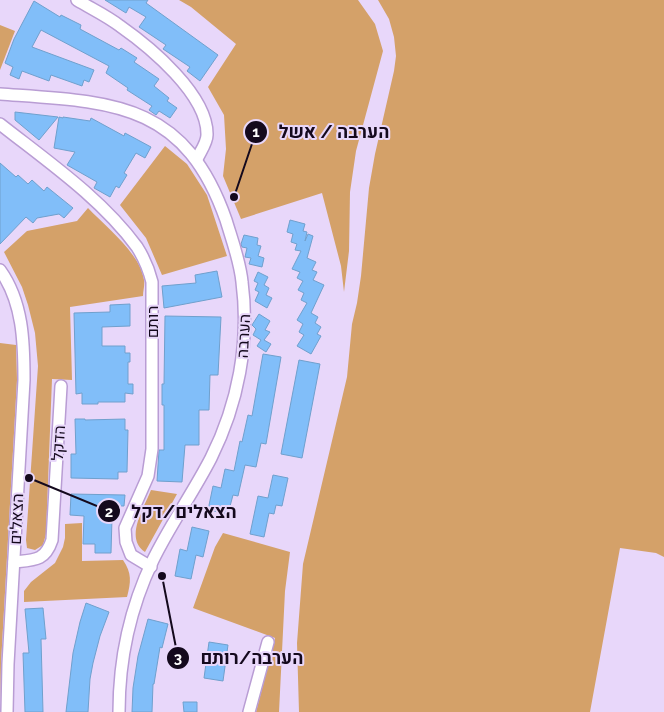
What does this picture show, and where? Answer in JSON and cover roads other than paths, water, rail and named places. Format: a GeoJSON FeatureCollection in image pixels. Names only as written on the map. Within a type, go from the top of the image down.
{"type":"FeatureCollection","features":[{"type":"Feature","properties":{"kind":"street"},"geometry":{"type":"LineString","coordinates":[[77,0],[119,25],[149,48],[178,77],[199,104],[206,124],[207,137],[197,159]]}},
{"type":"Feature","properties":{"kind":"street","name":"הערבה"},"geometry":{"type":"LineString","coordinates":[[0,94],[84,100],[139,114],[162,127],[197,159],[211,183],[234,244],[242,281],[244,336],[241,365],[234,399],[212,457],[151,567],[137,597],[128,628],[121,665],[119,712]]}},
{"type":"Feature","properties":{"kind":"street","name":"רותם"},"geometry":{"type":"LineString","coordinates":[[0,124],[78,187],[111,217],[137,248],[148,267],[152,282],[152,449],[148,476],[125,528],[126,542],[131,555],[151,567]]}},
{"type":"Feature","properties":{"kind":"street","name":"הצאלים"},"geometry":{"type":"LineString","coordinates":[[0,270],[14,296],[22,323],[24,349],[7,712]]}},
{"type":"Feature","properties":{"kind":"street","name":"הדקל"},"geometry":{"type":"LineString","coordinates":[[14,562],[30,561],[42,557],[48,550],[52,540],[61,386]]}},
{"type":"Feature","properties":{"kind":"street"},"geometry":{"type":"LineString","coordinates":[[249,712],[268,642]]}},
{"type":"Feature","properties":{"kind":"place","name":"הערבה / אשל"},"geometry":{"type":"Point","coordinates":[234,197]}},
{"type":"Feature","properties":{"kind":"place","name":"הצאלים/דקל"},"geometry":{"type":"Point","coordinates":[29,478]}},
{"type":"Feature","properties":{"kind":"place","name":"הערבה/רותם"},"geometry":{"type":"Point","coordinates":[162,576]}}]}
